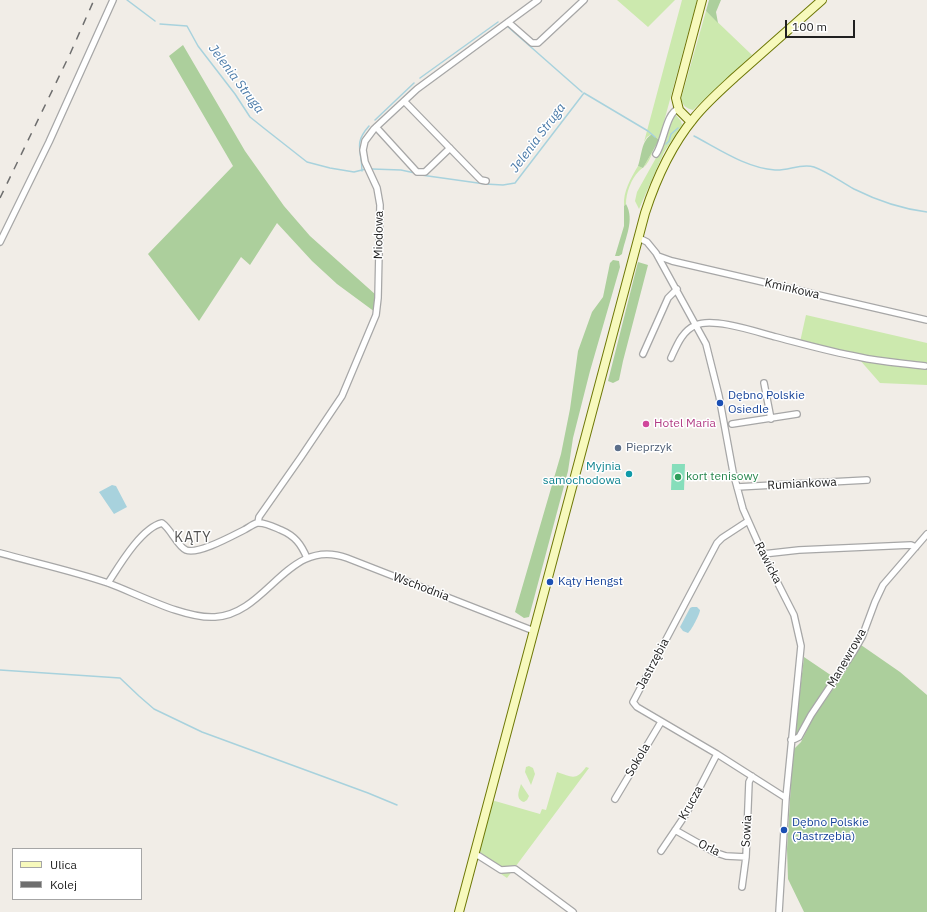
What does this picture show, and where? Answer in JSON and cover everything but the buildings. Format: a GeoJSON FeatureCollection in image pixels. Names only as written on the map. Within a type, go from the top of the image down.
{"type":"FeatureCollection","features":[{"type":"Feature","properties":{"kind":"main road"},"geometry":{"type":"LineString","coordinates":[[691,122],[680,112],[676,102],[702,0]]}},
{"type":"Feature","properties":{"kind":"main road"},"geometry":{"type":"LineString","coordinates":[[459,912],[638,238],[657,180],[673,149],[691,122],[714,97],[822,0]]}},
{"type":"Feature","properties":{"kind":"street"},"geometry":{"type":"LineString","coordinates":[[0,242],[49,142],[113,0]]}},
{"type":"Feature","properties":{"kind":"street","name":"Miodowa"},"geometry":{"type":"LineString","coordinates":[[258,523],[258,517],[342,396],[376,315],[378,298],[380,205],[377,188],[365,162],[363,150],[366,141],[376,127],[417,89],[538,0]]}},
{"type":"Feature","properties":{"kind":"street"},"geometry":{"type":"LineString","coordinates":[[508,22],[532,44],[538,43],[584,0]]}},
{"type":"Feature","properties":{"kind":"street"},"geometry":{"type":"LineString","coordinates":[[404,101],[481,180],[486,181]]}},
{"type":"Feature","properties":{"kind":"street"},"geometry":{"type":"LineString","coordinates":[[656,154],[660,148],[672,113],[678,109]]}},
{"type":"Feature","properties":{"kind":"street"},"geometry":{"type":"LineString","coordinates":[[376,127],[417,172],[425,172],[450,148]]}},
{"type":"Feature","properties":{"kind":"street","name":"Rawicka"},"geometry":{"type":"LineString","coordinates":[[638,238],[650,244],[658,256],[706,344],[712,362],[737,487],[748,521],[762,554],[794,615],[800,638],[801,646],[786,798],[779,912]]}},
{"type":"Feature","properties":{"kind":"street","name":"Kminkowa"},"geometry":{"type":"LineString","coordinates":[[658,256],[672,261],[927,320]]}},
{"type":"Feature","properties":{"kind":"street"},"geometry":{"type":"LineString","coordinates":[[643,354],[668,298],[677,289]]}},
{"type":"Feature","properties":{"kind":"street"},"geometry":{"type":"LineString","coordinates":[[671,358],[683,333],[696,324],[714,322],[859,357],[925,366]]}},
{"type":"Feature","properties":{"kind":"street"},"geometry":{"type":"LineString","coordinates":[[764,383],[772,419]]}},
{"type":"Feature","properties":{"kind":"street"},"geometry":{"type":"LineString","coordinates":[[732,424],[797,414]]}},
{"type":"Feature","properties":{"kind":"street","name":"Rumiankowa"},"geometry":{"type":"LineString","coordinates":[[737,487],[867,480]]}},
{"type":"Feature","properties":{"kind":"street","name":"Jastrzębia"},"geometry":{"type":"LineString","coordinates":[[748,521],[728,534],[718,543],[633,702],[637,707],[717,754],[786,798]]}},
{"type":"Feature","properties":{"kind":"street"},"geometry":{"type":"LineString","coordinates":[[0,553],[108,583],[194,615],[216,617],[224,616],[241,609],[296,563],[306,558],[300,544],[293,536],[266,524],[258,523],[226,539],[191,551],[186,550],[182,546],[162,522],[146,533],[125,557],[108,583]]}},
{"type":"Feature","properties":{"kind":"street","name":"Manewrowa"},"geometry":{"type":"LineString","coordinates":[[791,740],[799,737],[811,715],[862,637],[874,602],[883,585],[927,534]]}},
{"type":"Feature","properties":{"kind":"street"},"geometry":{"type":"LineString","coordinates":[[762,554],[799,550],[911,545],[916,547]]}},
{"type":"Feature","properties":{"kind":"street","name":"Wschodnia"},"geometry":{"type":"LineString","coordinates":[[306,558],[331,554],[344,557],[534,631]]}},
{"type":"Feature","properties":{"kind":"street","name":"Sokola"},"geometry":{"type":"LineString","coordinates":[[615,799],[661,722]]}},
{"type":"Feature","properties":{"kind":"street","name":"Krucza"},"geometry":{"type":"LineString","coordinates":[[661,851],[686,814],[717,754]]}},
{"type":"Feature","properties":{"kind":"street","name":"Sowia"},"geometry":{"type":"LineString","coordinates":[[742,887],[746,857],[749,782],[752,776]]}},
{"type":"Feature","properties":{"kind":"street","name":"Orla"},"geometry":{"type":"LineString","coordinates":[[675,830],[714,852],[726,856],[746,857]]}},
{"type":"Feature","properties":{"kind":"street"},"geometry":{"type":"LineString","coordinates":[[474,855],[479,856],[500,870],[516,869],[573,912]]}},
{"type":"Feature","properties":{"kind":"green space"},"geometry":{"type":"Polygon","coordinates":[[[617,0],[675,0],[648,27],[617,0]]]}},
{"type":"Feature","properties":{"kind":"green space"},"geometry":{"type":"Polygon","coordinates":[[[682,0],[697,0],[659,140],[652,134],[647,137],[644,142],[682,0]]]}},
{"type":"Feature","properties":{"kind":"green space"},"geometry":{"type":"Polygon","coordinates":[[[709,0],[721,0],[716,12],[718,23],[706,11],[709,0]]]}},
{"type":"Feature","properties":{"kind":"green space"},"geometry":{"type":"Polygon","coordinates":[[[706,11],[752,55],[693,110],[685,106],[681,99],[706,11]]]}},
{"type":"Feature","properties":{"kind":"green space"},"geometry":{"type":"Polygon","coordinates":[[[183,45],[245,151],[284,206],[310,236],[376,295],[375,312],[337,284],[312,261],[277,223],[250,265],[241,257],[199,321],[148,254],[233,166],[169,56],[183,45]]]}},
{"type":"Feature","properties":{"kind":"green space"},"geometry":{"type":"Polygon","coordinates":[[[675,114],[681,121],[682,125],[664,152],[639,209],[635,201],[637,192],[666,140],[672,117],[675,114]]]}},
{"type":"Feature","properties":{"kind":"green space"},"geometry":{"type":"Polygon","coordinates":[[[652,134],[659,140],[643,168],[638,166],[642,148],[648,137],[652,134]]]}},
{"type":"Feature","properties":{"kind":"green space"},"geometry":{"type":"Polygon","coordinates":[[[655,147],[649,161],[643,167],[655,147]]]}},
{"type":"Feature","properties":{"kind":"green space"},"geometry":{"type":"Polygon","coordinates":[[[638,166],[643,168],[636,174],[631,182],[626,204],[624,206],[626,190],[630,180],[638,166]]]}},
{"type":"Feature","properties":{"kind":"green space"},"geometry":{"type":"Polygon","coordinates":[[[626,204],[630,216],[628,229],[622,254],[615,256],[624,226],[624,206],[626,204]]]}},
{"type":"Feature","properties":{"kind":"green space"},"geometry":{"type":"Polygon","coordinates":[[[613,260],[619,261],[620,267],[590,371],[573,438],[568,471],[529,617],[524,618],[515,612],[561,454],[570,409],[578,351],[592,312],[603,297],[610,263],[613,260]]]}},
{"type":"Feature","properties":{"kind":"green space"},"geometry":{"type":"Polygon","coordinates":[[[638,262],[648,265],[619,380],[613,383],[608,381],[638,262]]]}},
{"type":"Feature","properties":{"kind":"green space"},"geometry":{"type":"Polygon","coordinates":[[[806,315],[927,343],[927,385],[880,383],[859,359],[800,342],[806,315]]]}},
{"type":"Feature","properties":{"kind":"green space","name":"kort tenisowy"},"geometry":{"type":"Polygon","coordinates":[[[672,464],[685,464],[684,490],[671,490],[672,464]]]}},
{"type":"Feature","properties":{"kind":"green space"},"geometry":{"type":"Polygon","coordinates":[[[861,645],[900,672],[927,695],[927,912],[804,912],[788,879],[787,849],[793,750],[801,742],[814,716],[845,672],[861,645]]]}},
{"type":"Feature","properties":{"kind":"green space"},"geometry":{"type":"Polygon","coordinates":[[[804,657],[832,676],[830,682],[799,733],[795,733],[804,657]]]}},
{"type":"Feature","properties":{"kind":"green space"},"geometry":{"type":"Polygon","coordinates":[[[529,766],[533,768],[535,774],[531,785],[525,772],[526,767],[529,766]]]}},
{"type":"Feature","properties":{"kind":"green space"},"geometry":{"type":"Polygon","coordinates":[[[586,767],[589,768],[507,878],[483,862],[478,851],[492,802],[495,801],[540,814],[542,809],[546,810],[557,772],[573,777],[579,774],[586,767]]]}},
{"type":"Feature","properties":{"kind":"green space"},"geometry":{"type":"Polygon","coordinates":[[[521,784],[529,796],[524,802],[519,799],[521,784]]]}},
{"type":"Feature","properties":{"kind":"water"},"geometry":{"type":"Polygon","coordinates":[[[112,485],[116,486],[127,507],[114,514],[99,492],[112,485]]]}},
{"type":"Feature","properties":{"kind":"water"},"geometry":{"type":"Polygon","coordinates":[[[697,607],[700,610],[699,615],[688,633],[683,631],[680,627],[690,608],[697,607]]]}},
{"type":"Feature","properties":{"kind":"waterway","name":"Jelenia Struga"},"geometry":{"type":"LineString","coordinates":[[127,0],[155,21]]}},
{"type":"Feature","properties":{"kind":"waterway"},"geometry":{"type":"LineString","coordinates":[[420,78],[498,22]]}},
{"type":"Feature","properties":{"kind":"waterway","name":"Jelenia Struga"},"geometry":{"type":"LineString","coordinates":[[160,24],[187,26],[198,46],[235,94],[250,117],[307,162],[354,172],[366,169]]}},
{"type":"Feature","properties":{"kind":"waterway"},"geometry":{"type":"LineString","coordinates":[[507,26],[582,92]]}},
{"type":"Feature","properties":{"kind":"waterway"},"geometry":{"type":"LineString","coordinates":[[375,120],[414,83]]}},
{"type":"Feature","properties":{"kind":"waterway","name":"Jelenia Struga"},"geometry":{"type":"LineString","coordinates":[[421,175],[485,184],[503,185],[515,183],[584,93],[648,131],[655,137]]}},
{"type":"Feature","properties":{"kind":"waterway"},"geometry":{"type":"LineString","coordinates":[[362,171],[360,143],[364,132],[369,126]]}},
{"type":"Feature","properties":{"kind":"waterway","name":"Jelenia Struga"},"geometry":{"type":"LineString","coordinates":[[666,144],[669,141],[671,134],[678,128]]}},
{"type":"Feature","properties":{"kind":"waterway","name":"Jelenia Struga"},"geometry":{"type":"LineString","coordinates":[[694,136],[733,157],[754,166],[775,170],[799,166],[814,167],[871,197],[890,204],[927,212]]}},
{"type":"Feature","properties":{"kind":"waterway","name":"Jelenia Struga"},"geometry":{"type":"LineString","coordinates":[[372,169],[401,170],[415,173]]}},
{"type":"Feature","properties":{"kind":"waterway"},"geometry":{"type":"LineString","coordinates":[[0,670],[120,678],[154,709],[202,732],[397,805]]}},
{"type":"Feature","properties":{"kind":"railway"},"geometry":{"type":"LineString","coordinates":[[0,198],[70,54],[94,0]]}},
{"type":"Feature","properties":{"kind":"place","name":"Dębno Polskie Osiedle"},"geometry":{"type":"Point","coordinates":[720,403]}},
{"type":"Feature","properties":{"kind":"place","name":"Hotel Maria"},"geometry":{"type":"Point","coordinates":[646,424]}},
{"type":"Feature","properties":{"kind":"place","name":"Pieprzyk"},"geometry":{"type":"Point","coordinates":[618,448]}},
{"type":"Feature","properties":{"kind":"place","name":"Myjnia samochodowa"},"geometry":{"type":"Point","coordinates":[629,474]}},
{"type":"Feature","properties":{"kind":"place","name":"kort tenisowy"},"geometry":{"type":"Point","coordinates":[678,477]}},
{"type":"Feature","properties":{"kind":"place","name":"Kąty Hengst"},"geometry":{"type":"Point","coordinates":[550,582]}},
{"type":"Feature","properties":{"kind":"place","name":"Dębno Polskie (Jastrzębia)"},"geometry":{"type":"Point","coordinates":[784,830]}},
{"type":"Feature","properties":{"kind":"district","name":"KĄTY"},"geometry":{"type":"Point","coordinates":[193,538]}}]}
